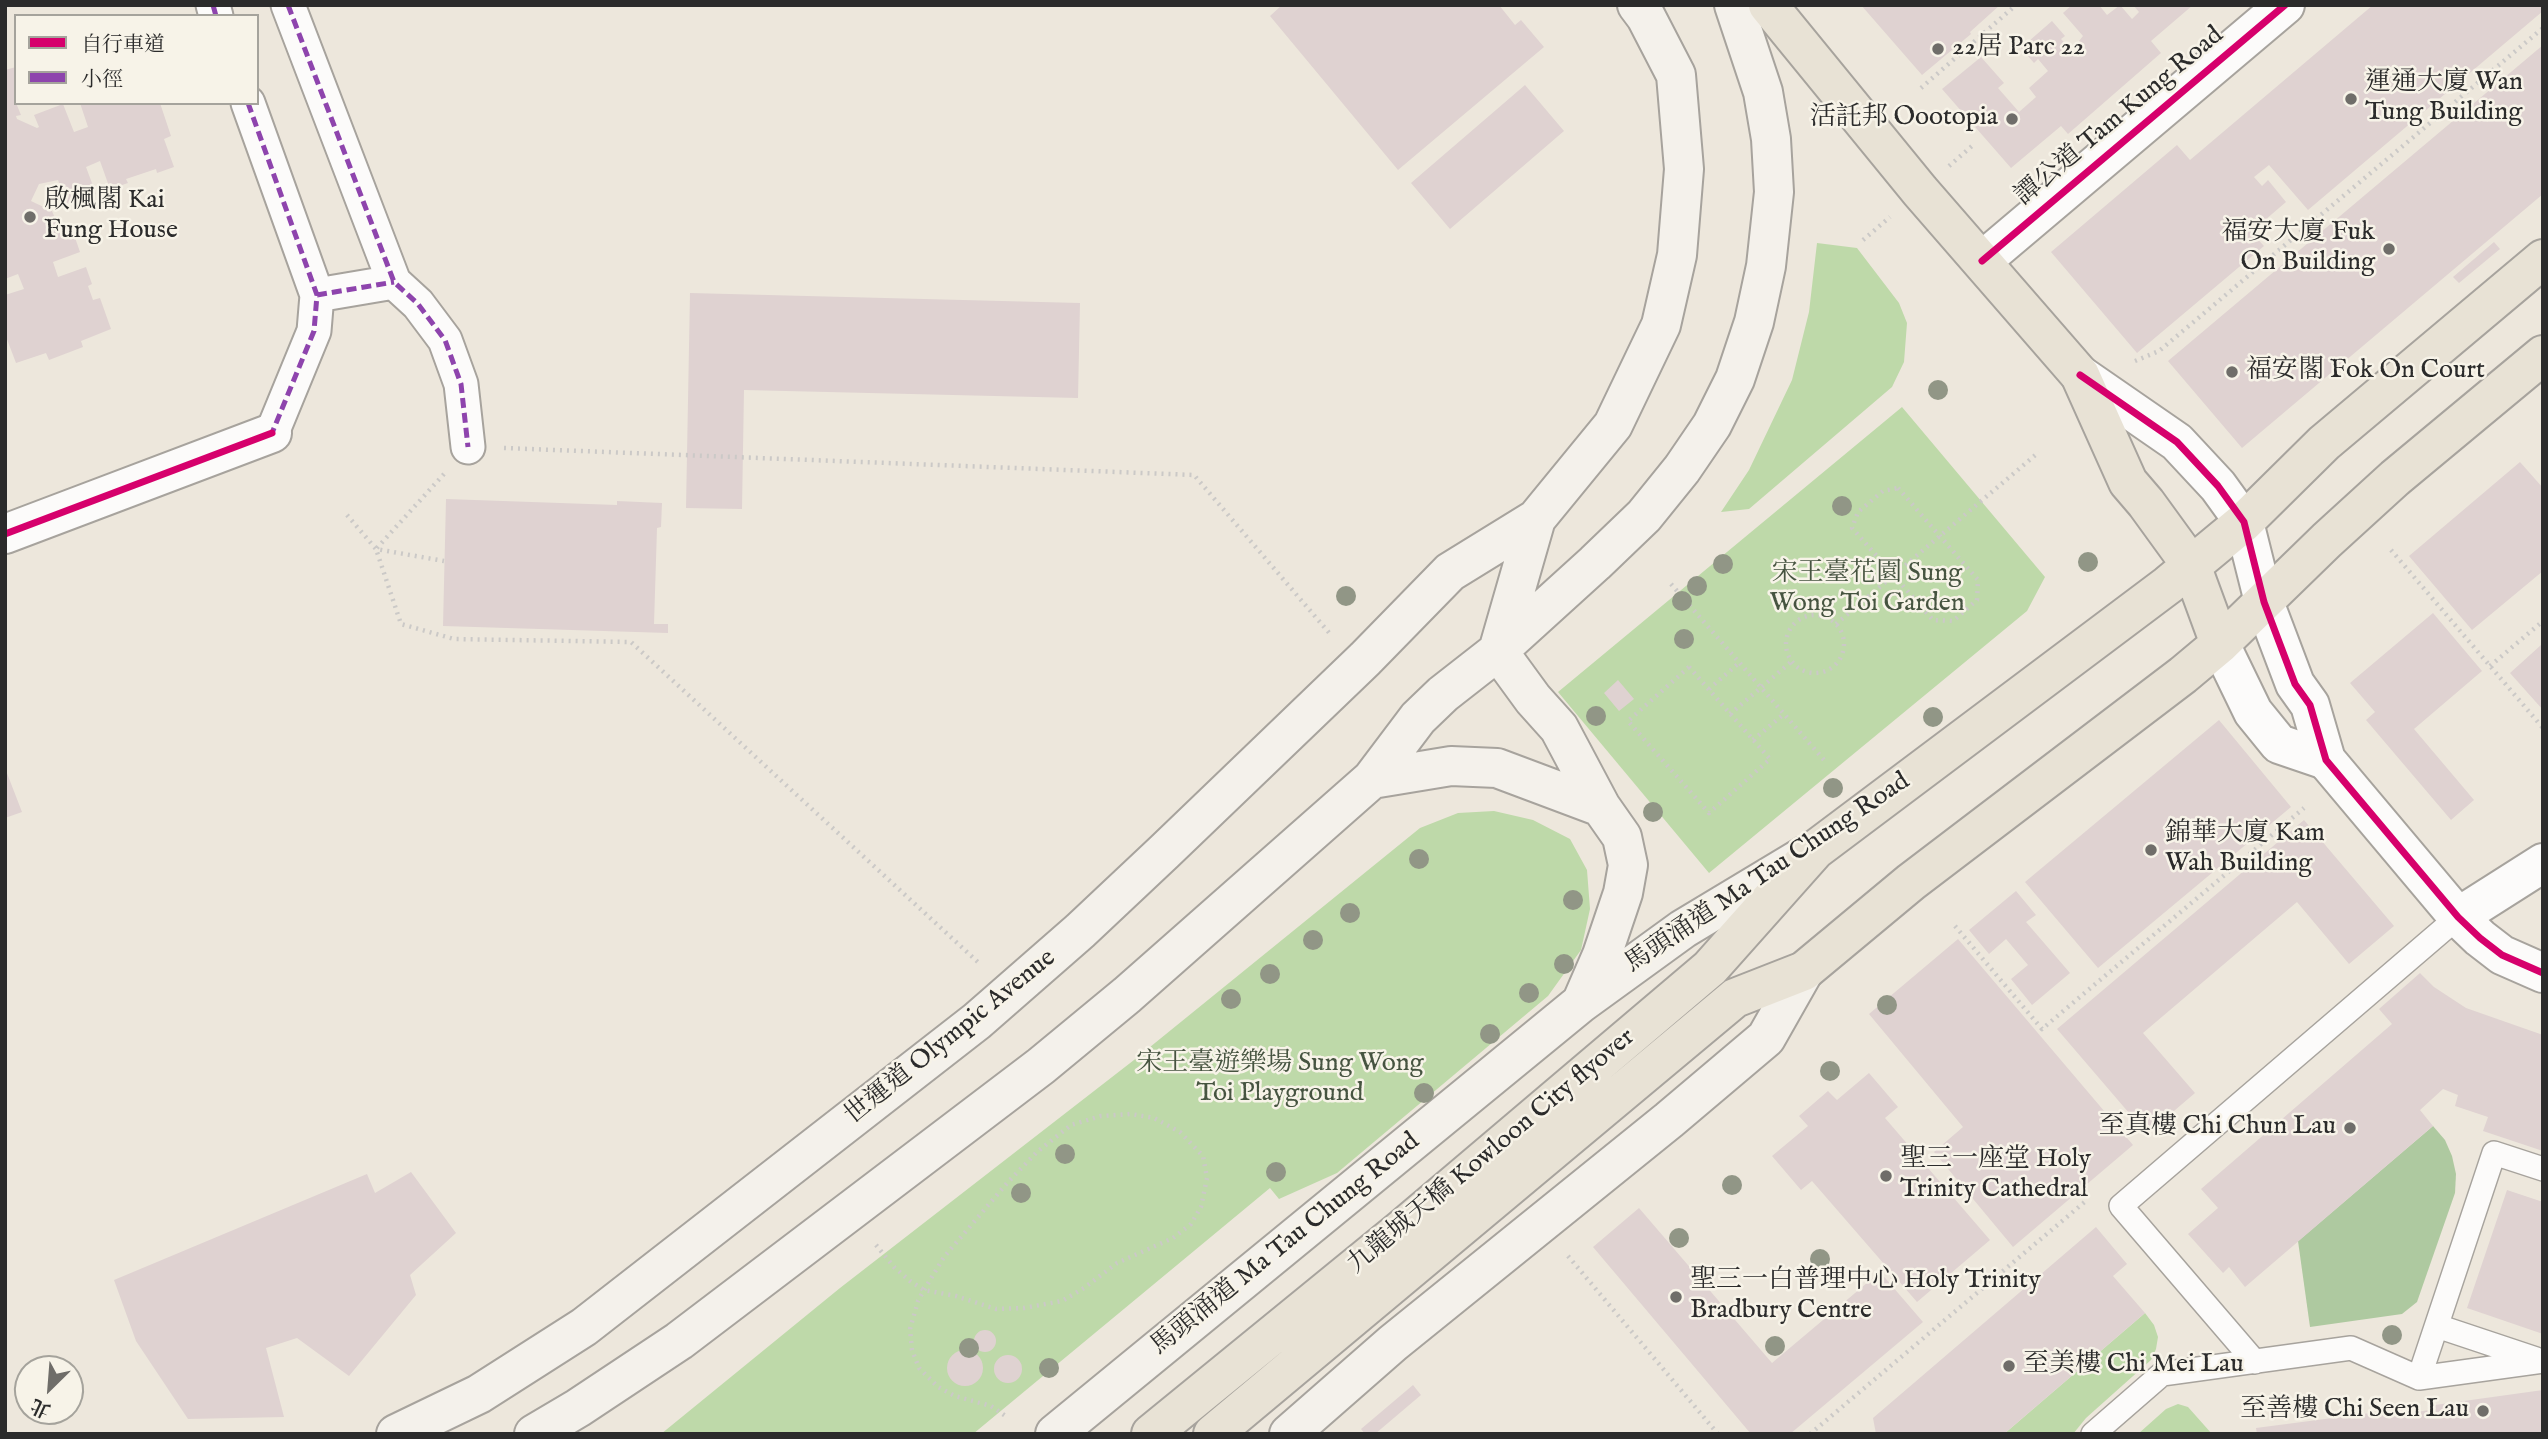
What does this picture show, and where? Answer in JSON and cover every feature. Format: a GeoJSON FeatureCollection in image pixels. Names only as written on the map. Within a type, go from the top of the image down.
{"type":"FeatureCollection","features":[{"type":"Feature","properties":{"kind":"main road"},"geometry":{"type":"LineString","coordinates":[[1498,651],[1536,519],[1613,425],[1661,325],[1677,255],[1684,169],[1676,75],[1637,5]]}},
{"type":"Feature","properties":{"kind":"main road"},"geometry":{"type":"LineString","coordinates":[[534,1434],[679,1341],[1041,1066],[1127,995],[1371,779],[1418,718],[1443,694],[1498,651],[1644,516],[1690,458],[1712,425],[1735,379],[1754,322],[1766,266],[1774,192],[1771,139],[1763,92],[1734,5]]}},
{"type":"Feature","properties":{"kind":"main road"},"geometry":{"type":"LineString","coordinates":[[1768,5],[1920,191],[2080,375],[2128,482],[2191,565],[2220,643]]}},
{"type":"Feature","properties":{"kind":"main road","name":"馬頭涌道 Ma Tau Chung Road"},"geometry":{"type":"LineString","coordinates":[[1055,1434],[1581,1003],[1683,929],[1815,850],[2131,614],[2244,522],[2324,443],[2543,259]]}},
{"type":"Feature","properties":{"kind":"main road"},"geometry":{"type":"LineString","coordinates":[[1289,1434],[1393,1343],[1766,1038],[1804,971],[1911,882],[2183,675],[2380,492],[2543,355]]}},
{"type":"Feature","properties":{"kind":"main road","name":"世運道 Olympic Avenue"},"geometry":{"type":"LineString","coordinates":[[396,1434],[479,1394],[584,1327],[977,1021],[1080,931],[1164,852],[1365,659],[1450,572],[1536,519]]}},
{"type":"Feature","properties":{"kind":"main road"},"geometry":{"type":"LineString","coordinates":[[1498,651],[1533,699],[1559,728],[1601,807],[1622,837],[1628,865],[1623,894],[1581,1003]]}},
{"type":"Feature","properties":{"kind":"main road"},"geometry":{"type":"LineString","coordinates":[[1371,779],[1451,766],[1497,768],[1601,807]]}},
{"type":"Feature","properties":{"kind":"main road","name":"九龍城天橋 Kowloon City flyover"},"geometry":{"type":"LineString","coordinates":[[1213,1434],[1710,968],[1815,850]]}},
{"type":"Feature","properties":{"kind":"main road","name":"九龍城天橋 Kowloon City flyover"},"geometry":{"type":"LineString","coordinates":[[1151,1434],[1413,1245],[1735,999],[1804,971]]}},
{"type":"Feature","properties":{"kind":"street"},"geometry":{"type":"LineString","coordinates":[[288,5],[394,282],[418,304],[445,340],[461,384],[468,447]]}},
{"type":"Feature","properties":{"kind":"street","name":"譚公道 Tam Kung Road"},"geometry":{"type":"LineString","coordinates":[[1982,261],[2285,5]]}},
{"type":"Feature","properties":{"kind":"street"},"geometry":{"type":"LineString","coordinates":[[5,534],[272,433],[314,331],[317,295],[249,105]]}},
{"type":"Feature","properties":{"kind":"street"},"geometry":{"type":"LineString","coordinates":[[317,295],[394,282]]}},
{"type":"Feature","properties":{"kind":"street"},"geometry":{"type":"LineString","coordinates":[[2080,375],[2177,442],[2218,486],[2244,522],[2264,602],[2295,684],[2310,705],[2326,760],[2458,917],[2502,955],[2543,973]]}},
{"type":"Feature","properties":{"kind":"street"},"geometry":{"type":"LineString","coordinates":[[2220,643],[2253,712],[2278,744],[2326,760]]}},
{"type":"Feature","properties":{"kind":"street"},"geometry":{"type":"LineString","coordinates":[[2458,917],[2543,863]]}},
{"type":"Feature","properties":{"kind":"lane"},"geometry":{"type":"LineString","coordinates":[[2255,1362],[2121,1206],[2458,917]]}},
{"type":"Feature","properties":{"kind":"lane"},"geometry":{"type":"LineString","coordinates":[[2419,1378],[2494,1153],[2543,1169]]}},
{"type":"Feature","properties":{"kind":"lane"},"geometry":{"type":"LineString","coordinates":[[2437,1325],[2543,1361]]}},
{"type":"Feature","properties":{"kind":"lane"},"geometry":{"type":"LineString","coordinates":[[2093,1434],[2162,1374],[2351,1348],[2419,1378],[2543,1361]]}},
{"type":"Feature","properties":{"kind":"path"},"geometry":{"type":"LineString","coordinates":[[1921,88],[2016,5]]}},
{"type":"Feature","properties":{"kind":"path"},"geometry":{"type":"LineString","coordinates":[[2135,361],[2159,351],[2543,28]]}},
{"type":"Feature","properties":{"kind":"path"},"geometry":{"type":"LineString","coordinates":[[376,549],[468,447],[1194,475],[1334,637]]}},
{"type":"Feature","properties":{"kind":"path"},"geometry":{"type":"LineString","coordinates":[[1836,624],[2039,452]]}},
{"type":"Feature","properties":{"kind":"path"},"geometry":{"type":"LineString","coordinates":[[1898,488],[1978,580],[1977,600],[1953,621],[1933,620],[1894,575],[1852,528],[1858,512],[1883,491],[1898,488]]}},
{"type":"Feature","properties":{"kind":"path"},"geometry":{"type":"LineString","coordinates":[[347,515],[376,549],[401,624],[454,639],[631,642],[981,965]]}},
{"type":"Feature","properties":{"kind":"path"},"geometry":{"type":"LineString","coordinates":[[376,549],[444,561]]}},
{"type":"Feature","properties":{"kind":"path"},"geometry":{"type":"LineString","coordinates":[[2391,550],[2543,728]]}},
{"type":"Feature","properties":{"kind":"path"},"geometry":{"type":"LineString","coordinates":[[1671,584],[1824,760]]}},
{"type":"Feature","properties":{"kind":"path"},"geometry":{"type":"LineString","coordinates":[[1821,615],[1836,624],[1842,631],[1844,650],[1835,666],[1817,674],[1807,672],[1791,662],[1786,645],[1791,628],[1797,622],[1804,617],[1821,615]]}},
{"type":"Feature","properties":{"kind":"path"},"geometry":{"type":"LineString","coordinates":[[2490,666],[2543,621]]}},
{"type":"Feature","properties":{"kind":"path"},"geometry":{"type":"LineString","coordinates":[[1730,714],[1791,662]]}},
{"type":"Feature","properties":{"kind":"path"},"geometry":{"type":"LineString","coordinates":[[1709,689],[1739,663]]}},
{"type":"Feature","properties":{"kind":"path"},"geometry":{"type":"LineString","coordinates":[[1689,667],[1730,714],[1770,759],[1709,813],[1628,721],[1689,667]]}},
{"type":"Feature","properties":{"kind":"path"},"geometry":{"type":"LineString","coordinates":[[1754,740],[1784,714]]}},
{"type":"Feature","properties":{"kind":"path"},"geometry":{"type":"LineString","coordinates":[[1955,926],[2042,1029],[2304,808]]}},
{"type":"Feature","properties":{"kind":"path"},"geometry":{"type":"LineString","coordinates":[[876,1245],[894,1267],[910,1282],[924,1290],[956,1296],[996,1309],[1024,1308],[1062,1301],[1117,1263],[1173,1238],[1191,1224],[1201,1207],[1207,1178],[1203,1156],[1180,1132],[1154,1118],[1131,1114],[1101,1116],[1071,1125],[1037,1152],[1008,1182],[944,1257],[924,1290],[918,1301],[909,1329],[912,1350],[919,1368],[939,1387],[991,1406],[1006,1417]]}},
{"type":"Feature","properties":{"kind":"path"},"geometry":{"type":"LineString","coordinates":[[1810,1434],[2104,1186],[2121,1206]]}},
{"type":"Feature","properties":{"kind":"path"},"geometry":{"type":"LineString","coordinates":[[1568,1256],[1718,1434]]}},
{"type":"Feature","properties":{"kind":"green space"},"geometry":{"type":"Polygon","coordinates":[[[1817,243],[1857,248],[1899,303],[1907,323],[1904,362],[1892,387],[1749,509],[1721,512],[1749,470],[1792,380],[1809,312],[1817,243]]]}},
{"type":"Feature","properties":{"kind":"green space","name":"宋王臺花園 Sung Wong Toi Garden"},"geometry":{"type":"Polygon","coordinates":[[[1902,407],[2045,577],[2027,611],[1709,873],[1558,692],[1902,407]]]}},
{"type":"Feature","properties":{"kind":"green space","name":"宋王臺遊樂場 Sung Wong Toi Playground"},"geometry":{"type":"Polygon","coordinates":[[[1494,811],[1533,820],[1570,839],[1587,870],[1590,909],[1581,950],[1548,996],[1337,1173],[1279,1199],[1270,1188],[973,1434],[661,1434],[840,1288],[1134,1060],[1420,828],[1458,813],[1494,811]]]}},
{"type":"Feature","properties":{"kind":"green space"},"geometry":{"type":"Polygon","coordinates":[[[2433,1126],[2445,1140],[2452,1156],[2456,1174],[2455,1193],[2417,1302],[2402,1314],[2310,1327],[2298,1241],[2433,1126]]]}},
{"type":"Feature","properties":{"kind":"green space"},"geometry":{"type":"Polygon","coordinates":[[[2145,1313],[2154,1325],[2158,1337],[2151,1360],[2086,1418],[2073,1434],[2004,1434],[2145,1313]]]}},
{"type":"Feature","properties":{"kind":"green space"},"geometry":{"type":"Polygon","coordinates":[[[2178,1404],[2188,1407],[2212,1434],[2138,1434],[2166,1409],[2178,1404]]]}},
{"type":"Feature","properties":{"kind":"building"},"geometry":{"type":"Polygon","coordinates":[[[1282,5],[1499,5],[1515,25],[1521,20],[1544,47],[1398,170],[1270,16],[1282,5]]]}},
{"type":"Feature","properties":{"kind":"building"},"geometry":{"type":"Polygon","coordinates":[[[1861,5],[2000,5],[1970,32],[1971,34],[1922,75],[1861,5]]]}},
{"type":"Feature","properties":{"kind":"building"},"geometry":{"type":"Polygon","coordinates":[[[2072,5],[2099,5],[2107,15],[2120,5],[2132,19],[2139,12],[2133,5],[2193,5],[2151,41],[2161,53],[2068,134],[2061,126],[2011,168],[1942,89],[1981,57],[2004,83],[1998,88],[2019,112],[2036,97],[2029,88],[2048,71],[2038,59],[2034,63],[2021,48],[2052,21],[2065,36],[2061,39],[2072,51],[2081,43],[2079,41],[2083,36],[2063,13],[2072,5]]]}},
{"type":"Feature","properties":{"kind":"building"},"geometry":{"type":"Polygon","coordinates":[[[2373,5],[2543,5],[2543,11],[2308,210],[2269,165],[2254,177],[2262,186],[2268,180],[2286,202],[2251,232],[2264,246],[2137,353],[2051,252],[2177,145],[2190,160],[2373,5]]]}},
{"type":"Feature","properties":{"kind":"building","name":"福安大廈 Fuk On Building"},"geometry":{"type":"Polygon","coordinates":[[[2543,45],[2543,194],[2242,448],[2168,361],[2543,45]]]}},
{"type":"Feature","properties":{"kind":"building","name":"啟楓閣 Kai Fung House"},"geometry":{"type":"Polygon","coordinates":[[[14,68],[14,105],[17,105],[21,115],[16,116],[17,119],[37,128],[39,127],[34,115],[60,105],[63,105],[74,132],[88,127],[81,105],[161,105],[171,136],[164,139],[174,167],[157,173],[156,169],[126,179],[128,183],[110,189],[100,161],[86,167],[96,194],[67,204],[58,180],[39,184],[31,201],[52,211],[59,228],[70,223],[80,252],[53,262],[58,277],[86,267],[92,284],[88,286],[93,300],[100,298],[111,329],[81,341],[83,347],[49,360],[46,353],[16,363],[5,334],[5,295],[24,289],[18,274],[5,279],[5,70],[14,68]]]}},
{"type":"Feature","properties":{"kind":"building"},"geometry":{"type":"Polygon","coordinates":[[[1525,85],[1564,131],[1450,229],[1411,183],[1525,85]]]}},
{"type":"Feature","properties":{"kind":"building"},"geometry":{"type":"Polygon","coordinates":[[[2494,242],[2500,249],[2459,283],[2453,277],[2494,242]]]}},
{"type":"Feature","properties":{"kind":"building"},"geometry":{"type":"Polygon","coordinates":[[[690,293],[1080,303],[1078,398],[744,390],[742,509],[686,508],[690,293]]]}},
{"type":"Feature","properties":{"kind":"building"},"geometry":{"type":"Polygon","coordinates":[[[2520,462],[2543,488],[2543,571],[2472,630],[2409,556],[2520,462]]]}},
{"type":"Feature","properties":{"kind":"building"},"geometry":{"type":"Polygon","coordinates":[[[446,499],[617,505],[617,501],[662,503],[661,527],[657,528],[654,624],[668,624],[668,633],[443,626],[446,499]]]}},
{"type":"Feature","properties":{"kind":"building"},"geometry":{"type":"Polygon","coordinates":[[[2433,613],[2482,671],[2414,729],[2474,800],[2451,820],[2366,720],[2375,712],[2350,683],[2433,613]]]}},
{"type":"Feature","properties":{"kind":"building"},"geometry":{"type":"Polygon","coordinates":[[[2541,645],[2543,647],[2543,710],[2510,673],[2541,645]]]}},
{"type":"Feature","properties":{"kind":"building"},"geometry":{"type":"Polygon","coordinates":[[[1618,680],[1634,699],[1619,711],[1604,693],[1618,680]]]}},
{"type":"Feature","properties":{"kind":"building","name":"錦華大廈 Kam Wah Building"},"geometry":{"type":"Polygon","coordinates":[[[2219,720],[2291,807],[2098,968],[2025,882],[2219,720]]]}},
{"type":"Feature","properties":{"kind":"building"},"geometry":{"type":"Polygon","coordinates":[[[5,768],[22,812],[5,818],[5,768]]]}},
{"type":"Feature","properties":{"kind":"building"},"geometry":{"type":"Polygon","coordinates":[[[2304,820],[2394,926],[2349,964],[2297,902],[2143,1033],[2195,1093],[2147,1134],[2057,1029],[2304,820]]]}},
{"type":"Feature","properties":{"kind":"building"},"geometry":{"type":"Polygon","coordinates":[[[2016,891],[2036,915],[2026,922],[2070,973],[2032,1005],[2011,979],[2028,965],[2006,939],[1989,954],[1969,930],[2016,891]]]}},
{"type":"Feature","properties":{"kind":"building"},"geometry":{"type":"Polygon","coordinates":[[[1958,939],[2133,1145],[2013,1247],[1934,1152],[1963,1127],[1869,1014],[1958,939]]]}},
{"type":"Feature","properties":{"kind":"building","name":"至真樓 Chi Chun Lau"},"geometry":{"type":"Polygon","coordinates":[[[2420,973],[2434,987],[2466,1008],[2543,1035],[2543,1151],[2483,1131],[2488,1117],[2455,1106],[2458,1095],[2443,1089],[2420,1110],[2433,1126],[2245,1287],[2229,1267],[2223,1273],[2188,1234],[2218,1208],[2201,1189],[2392,1024],[2379,1009],[2420,973]]]}},
{"type":"Feature","properties":{"kind":"building","name":"聖三一座堂 Holy Trinity Cathedral"},"geometry":{"type":"Polygon","coordinates":[[[1869,1073],[1898,1107],[1885,1118],[1990,1240],[1917,1302],[1812,1181],[1801,1190],[1772,1156],[1808,1126],[1799,1116],[1828,1091],[1837,1100],[1869,1073]]]}},
{"type":"Feature","properties":{"kind":"building"},"geometry":{"type":"Polygon","coordinates":[[[411,1172],[456,1233],[410,1275],[416,1295],[349,1376],[297,1338],[266,1348],[284,1417],[188,1419],[136,1341],[114,1280],[367,1174],[375,1193],[411,1172]]]}},
{"type":"Feature","properties":{"kind":"building"},"geometry":{"type":"Polygon","coordinates":[[[2507,1190],[2543,1202],[2543,1334],[2467,1308],[2507,1190]]]}},
{"type":"Feature","properties":{"kind":"building","name":"聖三一白普理中心 Holy Trinity Bradbury Centre"},"geometry":{"type":"Polygon","coordinates":[[[1639,1208],[1772,1363],[1880,1272],[1923,1322],[1790,1434],[1751,1434],[1593,1247],[1639,1208]]]}},
{"type":"Feature","properties":{"kind":"building","name":"至美樓 Chi Mei Lau"},"geometry":{"type":"Polygon","coordinates":[[[2096,1227],[2127,1264],[2113,1276],[2145,1313],[2004,1434],[1876,1434],[1873,1418],[2096,1227]]]}},
{"type":"Feature","properties":{"kind":"building"},"geometry":{"type":"Polygon","coordinates":[[[985,1330],[993,1333],[996,1341],[993,1349],[985,1352],[977,1349],[974,1341],[977,1333],[985,1330]]]}},
{"type":"Feature","properties":{"kind":"building"},"geometry":{"type":"Polygon","coordinates":[[[965,1350],[978,1355],[983,1368],[978,1381],[965,1386],[952,1381],[947,1368],[952,1355],[965,1350]]]}},
{"type":"Feature","properties":{"kind":"building"},"geometry":{"type":"Polygon","coordinates":[[[1008,1355],[1018,1359],[1022,1369],[1018,1379],[1008,1383],[998,1379],[994,1369],[998,1359],[1008,1355]]]}},
{"type":"Feature","properties":{"kind":"building"},"geometry":{"type":"Polygon","coordinates":[[[1413,1385],[1421,1395],[1375,1434],[1365,1434],[1361,1429],[1413,1385]]]}},
{"type":"Feature","properties":{"kind":"building","name":"至善樓 Chi Seen Lau"},"geometry":{"type":"Polygon","coordinates":[[[2543,1390],[2543,1434],[2257,1434],[2256,1428],[2409,1408],[2410,1413],[2436,1409],[2435,1405],[2543,1390]]]}},
{"type":"Feature","properties":{"kind":"marked path"},"geometry":{"type":"LineString","coordinates":[[213,5],[215,14]]}},
{"type":"Feature","properties":{"kind":"marked path"},"geometry":{"type":"LineString","coordinates":[[288,5],[394,282],[418,304],[445,340],[461,384],[468,447]]}},
{"type":"Feature","properties":{"kind":"marked path"},"geometry":{"type":"LineString","coordinates":[[249,105],[317,295],[314,331],[272,433]]}},
{"type":"Feature","properties":{"kind":"marked path"},"geometry":{"type":"LineString","coordinates":[[317,295],[394,282]]}},
{"type":"Feature","properties":{"kind":"cycle path"},"geometry":{"type":"LineString","coordinates":[[1982,261],[2285,5]]}},
{"type":"Feature","properties":{"kind":"cycle path"},"geometry":{"type":"LineString","coordinates":[[2080,375],[2177,442],[2218,486],[2244,522],[2264,602],[2295,684],[2310,705],[2326,760],[2458,917],[2502,955],[2543,973]]}},
{"type":"Feature","properties":{"kind":"cycle path"},"geometry":{"type":"LineString","coordinates":[[5,534],[272,433]]}},
{"type":"Feature","properties":{"kind":"place","name":"22居 Parc 22"},"geometry":{"type":"Point","coordinates":[1938,49]}},
{"type":"Feature","properties":{"kind":"place","name":"運通大廈 Wan Tung Building"},"geometry":{"type":"Point","coordinates":[2351,99]}},
{"type":"Feature","properties":{"kind":"place","name":"活託邦 Oootopia"},"geometry":{"type":"Point","coordinates":[2012,119]}},
{"type":"Feature","properties":{"kind":"place","name":"啟楓閣 Kai Fung House"},"geometry":{"type":"Point","coordinates":[30,217]}},
{"type":"Feature","properties":{"kind":"place","name":"福安大廈 Fuk On Building"},"geometry":{"type":"Point","coordinates":[2389,249]}},
{"type":"Feature","properties":{"kind":"place","name":"福安閣 Fok On Court"},"geometry":{"type":"Point","coordinates":[2232,372]}},
{"type":"Feature","properties":{"kind":"place","name":"錦華大廈 Kam Wah Building"},"geometry":{"type":"Point","coordinates":[2151,850]}},
{"type":"Feature","properties":{"kind":"place","name":"至真樓 Chi Chun Lau"},"geometry":{"type":"Point","coordinates":[2350,1128]}},
{"type":"Feature","properties":{"kind":"place","name":"聖三一座堂 Holy Trinity Cathedral"},"geometry":{"type":"Point","coordinates":[1886,1176]}},
{"type":"Feature","properties":{"kind":"place","name":"聖三一白普理中心 Holy Trinity Bradbury Centre"},"geometry":{"type":"Point","coordinates":[1676,1297]}},
{"type":"Feature","properties":{"kind":"place","name":"至美樓 Chi Mei Lau"},"geometry":{"type":"Point","coordinates":[2009,1366]}},
{"type":"Feature","properties":{"kind":"place","name":"至善樓 Chi Seen Lau"},"geometry":{"type":"Point","coordinates":[2483,1411]}}]}
